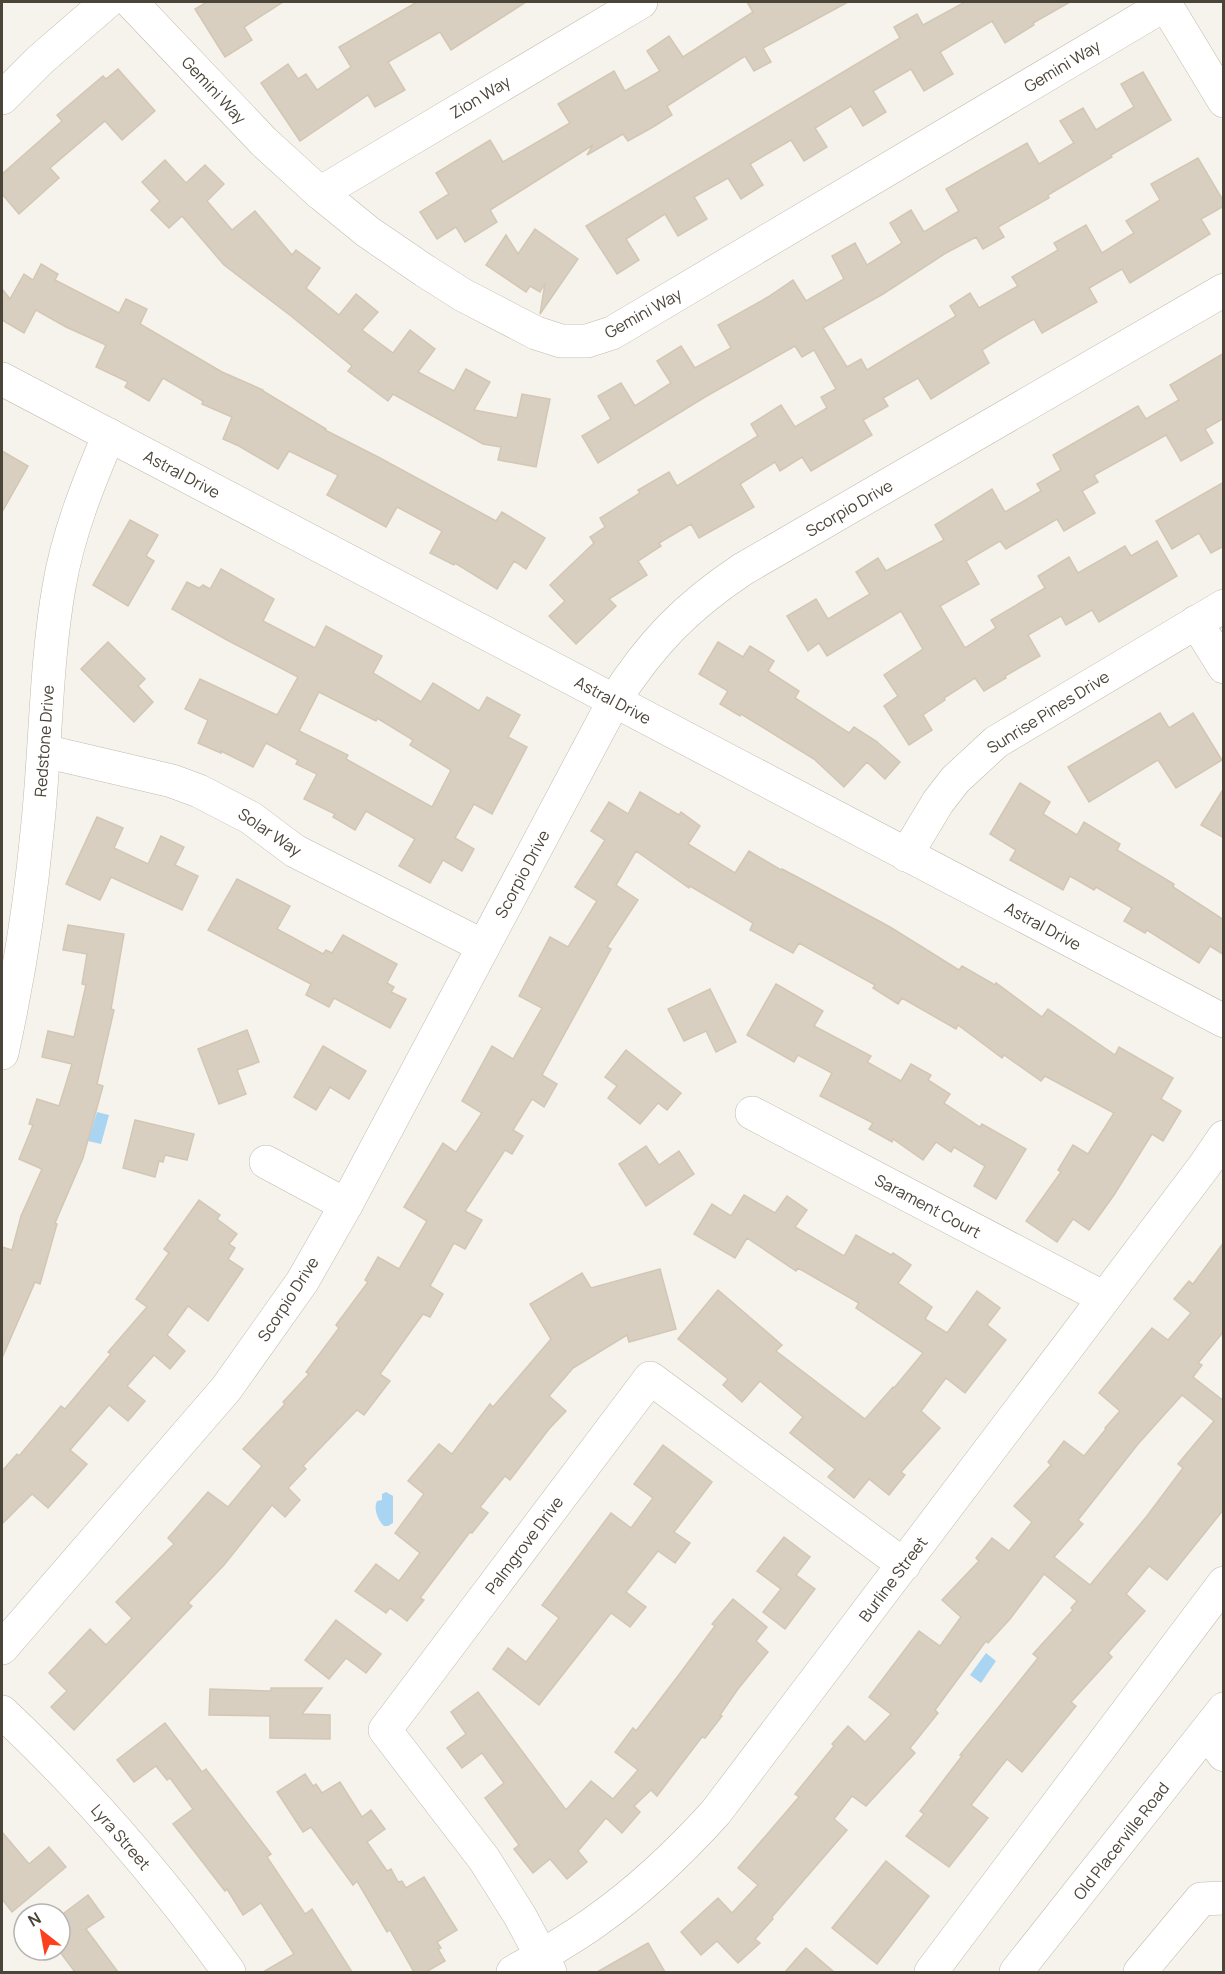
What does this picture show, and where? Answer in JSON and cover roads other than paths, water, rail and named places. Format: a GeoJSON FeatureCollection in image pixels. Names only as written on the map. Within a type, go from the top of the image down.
{"type":"FeatureCollection","features":[{"type":"Feature","properties":{"kind":"street"},"geometry":{"type":"LineString","coordinates":[[3,92],[107,2]]}},
{"type":"Feature","properties":{"kind":"street","name":"Gemini Way"},"geometry":{"type":"LineString","coordinates":[[131,2],[264,142],[320,194],[368,232],[463,295],[537,333],[561,341],[587,341],[612,333],[1165,3]]}},
{"type":"Feature","properties":{"kind":"street","name":"Zion Way"},"geometry":{"type":"LineString","coordinates":[[320,194],[641,2]]}},
{"type":"Feature","properties":{"kind":"street"},"geometry":{"type":"LineString","coordinates":[[1165,3],[1224,101]]}},
{"type":"Feature","properties":{"kind":"street","name":"Scorpio Drive"},"geometry":{"type":"LineString","coordinates":[[2,1648],[226,1389],[302,1282],[346,1205],[614,701],[651,648],[678,619],[743,569],[1224,290]]}},
{"type":"Feature","properties":{"kind":"street","name":"Astral Drive"},"geometry":{"type":"LineString","coordinates":[[2,379],[1224,1021]]}},
{"type":"Feature","properties":{"kind":"street","name":"Redstone Drive"},"geometry":{"type":"LineString","coordinates":[[2,1053],[25,937],[38,831],[50,652],[60,585],[76,519],[109,435]]}},
{"type":"Feature","properties":{"kind":"street"},"geometry":{"type":"LineString","coordinates":[[1210,614],[1224,667]]}},
{"type":"Feature","properties":{"kind":"street","name":"Sunrise Pines Drive"},"geometry":{"type":"LineString","coordinates":[[906,855],[938,802],[955,780],[996,742],[1210,614]]}},
{"type":"Feature","properties":{"kind":"street","name":"Solar Way"},"geometry":{"type":"LineString","coordinates":[[44,751],[172,781],[200,791],[251,818],[295,850],[483,946]]}},
{"type":"Feature","properties":{"kind":"street","name":"Sarament Court"},"geometry":{"type":"LineString","coordinates":[[752,1113],[1104,1298]]}},
{"type":"Feature","properties":{"kind":"street","name":"Burline Street"},"geometry":{"type":"LineString","coordinates":[[513,1972],[546,1964],[646,1882],[694,1837],[723,1803],[1224,1137]]}},
{"type":"Feature","properties":{"kind":"street"},"geometry":{"type":"LineString","coordinates":[[266,1162],[346,1205]]}},
{"type":"Feature","properties":{"kind":"street","name":"Palmgrove Drive"},"geometry":{"type":"LineString","coordinates":[[546,1964],[484,1858],[385,1730],[650,1378],[904,1565]]}},
{"type":"Feature","properties":{"kind":"street"},"geometry":{"type":"LineString","coordinates":[[931,1972],[1224,1583]]}},
{"type":"Feature","properties":{"kind":"street","name":"Lyra Street"},"geometry":{"type":"LineString","coordinates":[[2,1712],[97,1808],[166,1888],[229,1972]]}},
{"type":"Feature","properties":{"kind":"street","name":"Old Placerville Road"},"geometry":{"type":"LineString","coordinates":[[1016,1972],[1218,1732]]}},
{"type":"Feature","properties":{"kind":"street"},"geometry":{"type":"LineString","coordinates":[[1140,1972],[1201,1899],[1224,1898]]}},
{"type":"Feature","properties":{"kind":"water"},"geometry":{"type":"Polygon","coordinates":[[[97,1112],[109,1115],[101,1144],[88,1141],[97,1112]]]}},
{"type":"Feature","properties":{"kind":"water"},"geometry":{"type":"Polygon","coordinates":[[[386,1492],[393,1496],[393,1523],[384,1526],[376,1507],[377,1501],[382,1500],[382,1494],[386,1492]]]}},
{"type":"Feature","properties":{"kind":"water"},"geometry":{"type":"Polygon","coordinates":[[[986,1653],[996,1661],[981,1683],[970,1675],[986,1653]]]}}]}
